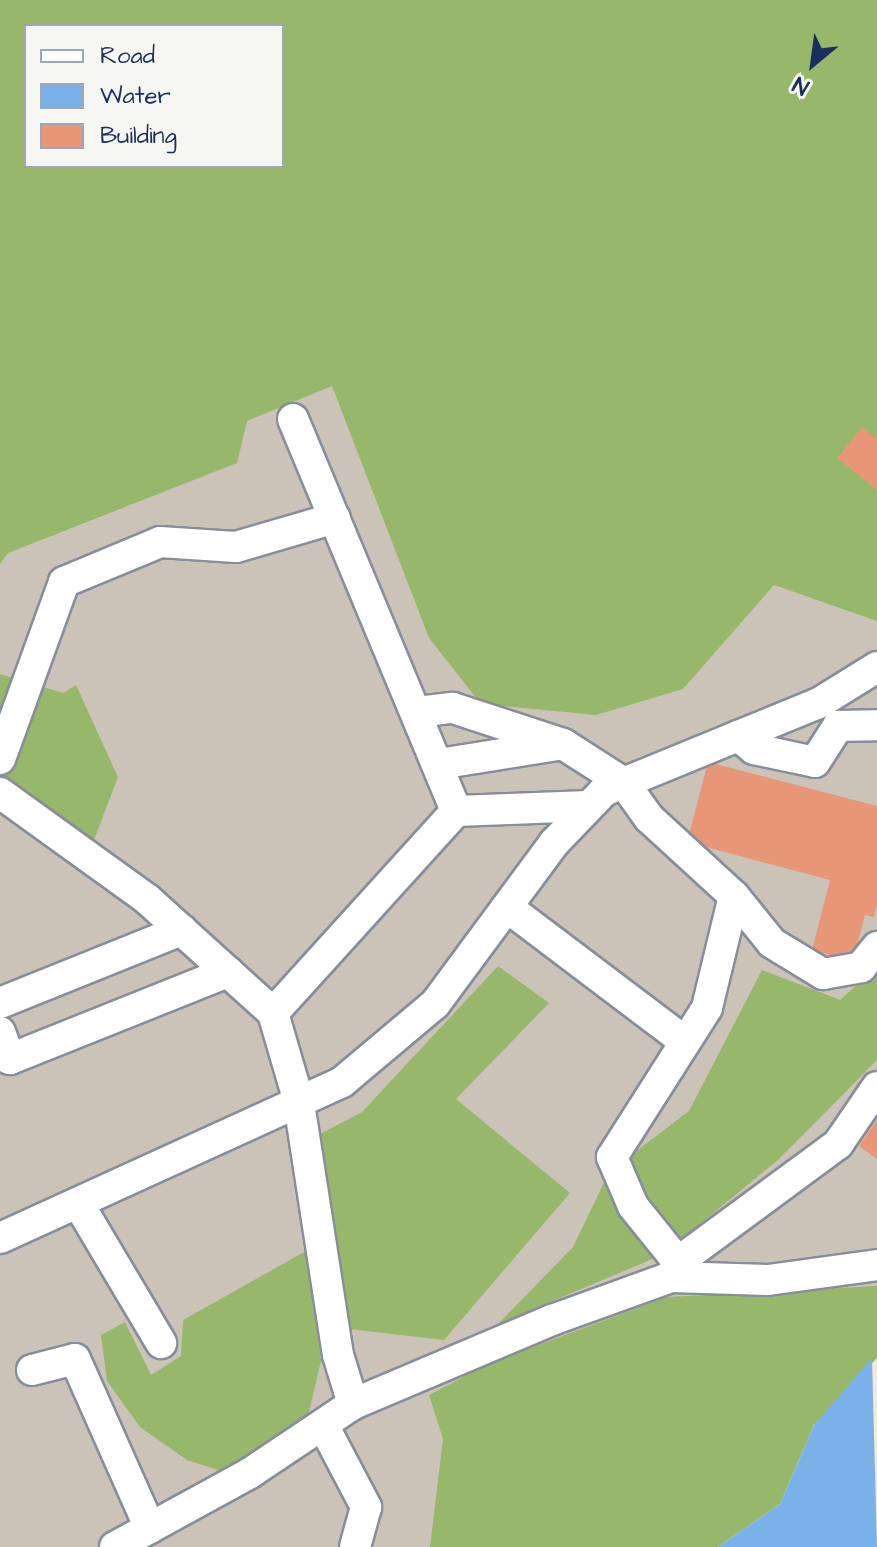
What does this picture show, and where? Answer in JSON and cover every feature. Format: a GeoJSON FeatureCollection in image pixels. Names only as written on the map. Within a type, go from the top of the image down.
{"type":"FeatureCollection","features":[{"type":"Feature","properties":{"kind":"lane"},"geometry":{"type":"LineString","coordinates":[[293,419],[418,712],[456,811]]}},
{"type":"Feature","properties":{"kind":"lane"},"geometry":{"type":"LineString","coordinates":[[0,759],[64,582],[160,542],[236,547],[335,518]]}},
{"type":"Feature","properties":{"kind":"lane"},"geometry":{"type":"LineString","coordinates":[[0,1238],[342,1082],[435,1004],[507,907],[589,806],[624,783],[819,703],[877,667]]}},
{"type":"Feature","properties":{"kind":"lane"},"geometry":{"type":"LineString","coordinates":[[418,712],[453,708],[563,744],[624,783],[649,818],[734,896],[772,943],[823,974],[861,967],[877,947]]}},
{"type":"Feature","properties":{"kind":"lane"},"geometry":{"type":"LineString","coordinates":[[738,736],[754,749],[815,762],[838,726],[877,725]]}},
{"type":"Feature","properties":{"kind":"lane"},"geometry":{"type":"LineString","coordinates":[[439,764],[563,744]]}},
{"type":"Feature","properties":{"kind":"lane"},"geometry":{"type":"LineString","coordinates":[[0,793],[182,930],[273,1013],[299,1102],[338,1355],[353,1404]]}},
{"type":"Feature","properties":{"kind":"lane"},"geometry":{"type":"LineString","coordinates":[[273,1013],[456,811],[589,806]]}},
{"type":"Feature","properties":{"kind":"lane"},"geometry":{"type":"LineString","coordinates":[[675,1270],[633,1206],[612,1157],[707,1008],[734,896]]}},
{"type":"Feature","properties":{"kind":"lane"},"geometry":{"type":"LineString","coordinates":[[507,907],[684,1041]]}},
{"type":"Feature","properties":{"kind":"lane"},"geometry":{"type":"LineString","coordinates":[[0,1003],[182,930]]}},
{"type":"Feature","properties":{"kind":"lane"},"geometry":{"type":"LineString","coordinates":[[0,1032],[10,1059],[228,972]]}},
{"type":"Feature","properties":{"kind":"lane"},"geometry":{"type":"LineString","coordinates":[[115,1547],[323,1425],[353,1404],[675,1270],[838,1144],[877,1087]]}},
{"type":"Feature","properties":{"kind":"lane"},"geometry":{"type":"LineString","coordinates":[[78,1203],[161,1343]]}},
{"type":"Feature","properties":{"kind":"lane"},"geometry":{"type":"LineString","coordinates":[[675,1270],[768,1280],[877,1265]]}},
{"type":"Feature","properties":{"kind":"lane"},"geometry":{"type":"LineString","coordinates":[[32,1370],[75,1359],[150,1528]]}},
{"type":"Feature","properties":{"kind":"lane"},"geometry":{"type":"LineString","coordinates":[[323,1425],[366,1507],[355,1547]]}},
{"type":"Feature","properties":{"kind":"shaded area"},"geometry":{"type":"Polygon","coordinates":[[[0,0],[877,0],[877,1341],[621,1547],[0,1547],[0,0]]]}},
{"type":"Feature","properties":{"kind":"green space"},"geometry":{"type":"Polygon","coordinates":[[[0,0],[877,0],[877,621],[774,585],[683,689],[596,715],[481,704],[429,638],[332,386],[247,421],[237,463],[8,553],[0,564],[0,0]]]}},
{"type":"Feature","properties":{"kind":"green space"},"geometry":{"type":"Polygon","coordinates":[[[0,674],[63,693],[76,685],[118,777],[94,840],[0,778],[0,674]]]}},
{"type":"Feature","properties":{"kind":"green space"},"geometry":{"type":"Polygon","coordinates":[[[498,966],[549,1003],[456,1099],[570,1193],[444,1340],[349,1329],[320,1134],[362,1112],[498,966]]]}},
{"type":"Feature","properties":{"kind":"green space"},"geometry":{"type":"Polygon","coordinates":[[[877,967],[877,1060],[778,1160],[662,1255],[498,1324],[573,1247],[609,1172],[689,1111],[762,970],[840,1000],[877,967]]]}},
{"type":"Feature","properties":{"kind":"green space"},"geometry":{"type":"Polygon","coordinates":[[[306,1251],[321,1361],[308,1416],[260,1458],[218,1470],[187,1460],[140,1427],[107,1381],[101,1335],[125,1322],[151,1375],[181,1356],[183,1320],[306,1251]]]}},
{"type":"Feature","properties":{"kind":"green space"},"geometry":{"type":"Polygon","coordinates":[[[877,1286],[877,1358],[814,1425],[780,1504],[718,1547],[430,1547],[443,1439],[429,1395],[490,1363],[667,1297],[877,1286]]]}},
{"type":"Feature","properties":{"kind":"water"},"geometry":{"type":"Polygon","coordinates":[[[872,1358],[877,1547],[718,1547],[780,1504],[814,1425],[872,1358]]]}},
{"type":"Feature","properties":{"kind":"building"},"geometry":{"type":"Polygon","coordinates":[[[862,427],[877,439],[877,490],[837,458],[862,427]]]}},
{"type":"Feature","properties":{"kind":"building"},"geometry":{"type":"Polygon","coordinates":[[[708,762],[877,806],[877,905],[874,917],[865,915],[853,961],[812,950],[830,880],[687,842],[708,762]]]}},
{"type":"Feature","properties":{"kind":"building"},"geometry":{"type":"Polygon","coordinates":[[[877,1120],[877,1159],[859,1146],[877,1120]]]}}]}
